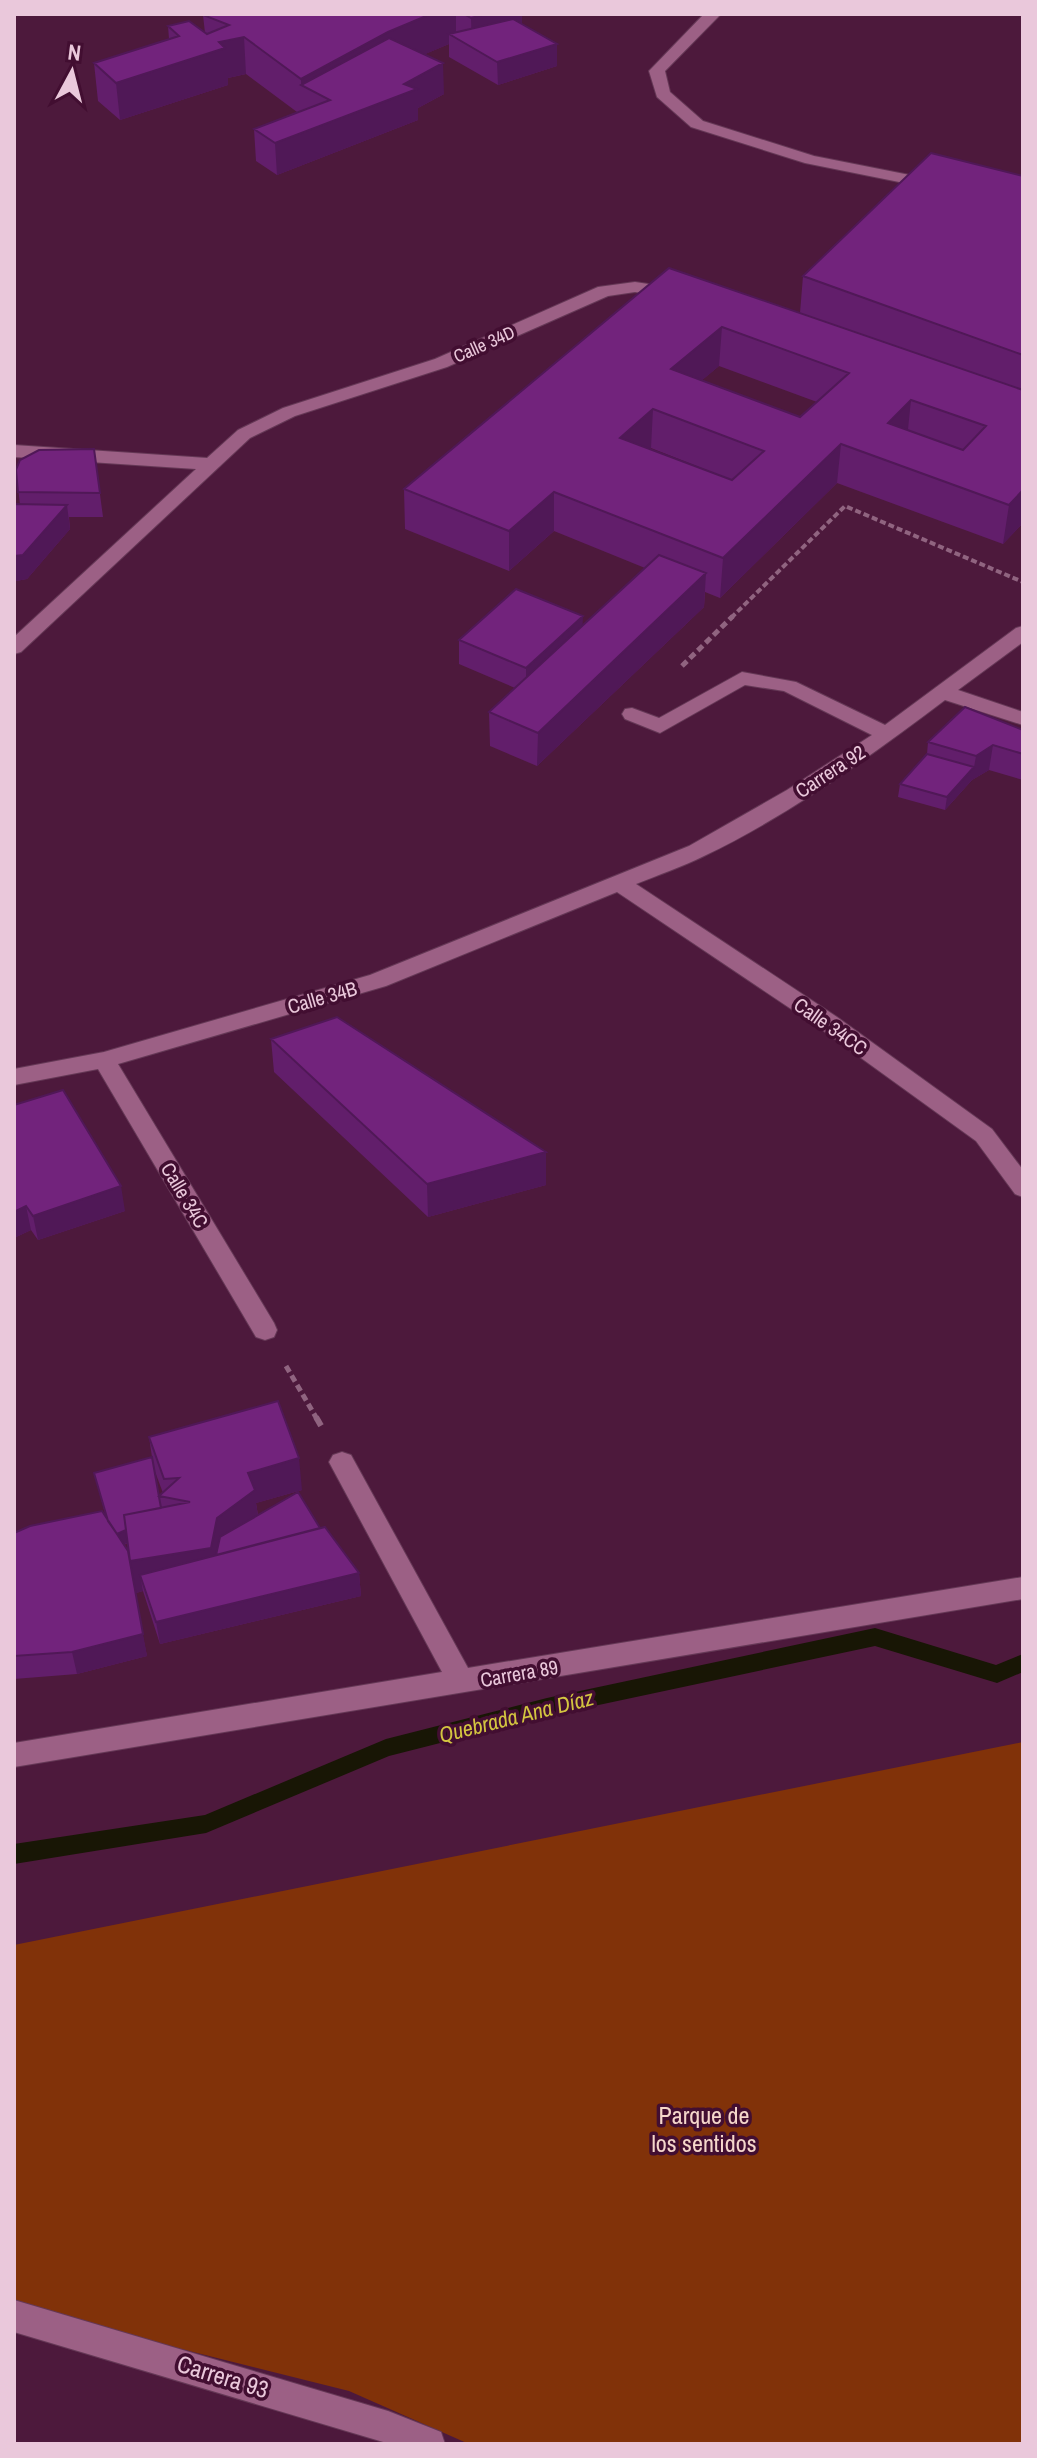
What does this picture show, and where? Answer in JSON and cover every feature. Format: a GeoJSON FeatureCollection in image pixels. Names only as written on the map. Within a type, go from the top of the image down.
{"type":"FeatureCollection","features":[{"type":"Feature","properties":{"kind":"street"},"geometry":{"type":"LineString","coordinates":[[713,14],[657,71],[663,94],[697,124],[811,160],[949,186]]}},
{"type":"Feature","properties":{"kind":"street","name":"Calle 34D"},"geometry":{"type":"LineString","coordinates":[[14,648],[244,434],[289,412],[441,363],[604,291],[635,287],[672,292],[699,302]]}},
{"type":"Feature","properties":{"kind":"street"},"geometry":{"type":"LineString","coordinates":[[14,451],[211,464]]}},
{"type":"Feature","properties":{"kind":"street","name":"Carrera 92"},"geometry":{"type":"LineString","coordinates":[[620,884],[709,844],[794,795],[945,693],[1023,632]]}},
{"type":"Feature","properties":{"kind":"street"},"geometry":{"type":"LineString","coordinates":[[632,714],[660,726],[742,678],[789,686],[887,734]]}},
{"type":"Feature","properties":{"kind":"street"},"geometry":{"type":"LineString","coordinates":[[945,693],[1023,719]]}},
{"type":"Feature","properties":{"kind":"street","name":"Calle 34B"},"geometry":{"type":"LineString","coordinates":[[14,1077],[104,1060],[378,981],[620,884]]}},
{"type":"Feature","properties":{"kind":"street","name":"Calle 34CC"},"geometry":{"type":"LineString","coordinates":[[620,884],[829,1023],[984,1135],[1023,1188]]}},
{"type":"Feature","properties":{"kind":"street","name":"Calle 34C"},"geometry":{"type":"LineString","coordinates":[[104,1060],[265,1330]]}},
{"type":"Feature","properties":{"kind":"street"},"geometry":{"type":"LineString","coordinates":[[342,1462],[462,1683]]}},
{"type":"Feature","properties":{"kind":"street","name":"Carrera 89"},"geometry":{"type":"LineString","coordinates":[[14,1755],[1023,1588]]}},
{"type":"Feature","properties":{"kind":"street","name":"Carrera 93"},"geometry":{"type":"LineString","coordinates":[[14,2316],[388,2427],[429,2444]]}},
{"type":"Feature","properties":{"kind":"path"},"geometry":{"type":"LineString","coordinates":[[632,714],[845,506],[1023,582]]}},
{"type":"Feature","properties":{"kind":"path"},"geometry":{"type":"LineString","coordinates":[[265,1330],[342,1462]]}},
{"type":"Feature","properties":{"kind":"green space","name":"Parque de los sentidos"},"geometry":{"type":"Polygon","coordinates":[[[1023,1742],[1023,2444],[469,2444],[349,2391],[14,2307],[14,1945],[1023,1742]]]}},
{"type":"Feature","properties":{"kind":"building"},"geometry":{"type":"Polygon","coordinates":[[[205,14],[431,14],[388,32],[301,79],[244,37],[219,42],[225,48],[116,83],[94,63],[179,36],[168,26],[189,21],[207,34],[229,25],[205,14]]]}},
{"type":"Feature","properties":{"kind":"building"},"geometry":{"type":"Polygon","coordinates":[[[464,14],[485,14],[471,18],[464,14]]]}},
{"type":"Feature","properties":{"kind":"building"},"geometry":{"type":"Polygon","coordinates":[[[513,19],[557,44],[497,62],[449,34],[513,19]]]}},
{"type":"Feature","properties":{"kind":"building"},"geometry":{"type":"Polygon","coordinates":[[[389,38],[443,63],[404,84],[417,89],[275,143],[254,129],[330,100],[301,85],[389,38]]]}},
{"type":"Feature","properties":{"kind":"building"},"geometry":{"type":"Polygon","coordinates":[[[931,153],[1023,176],[1023,355],[803,276],[931,153]]]}},
{"type":"Feature","properties":{"kind":"building"},"geometry":{"type":"Polygon","coordinates":[[[669,268],[1023,390],[1023,490],[1009,505],[841,444],[723,558],[554,492],[509,531],[404,489],[669,268]],[[722,327],[671,369],[800,417],[849,373],[722,327]],[[911,400],[888,423],[963,450],[986,426],[911,400]],[[653,409],[620,438],[732,480],[764,451],[653,409]]]}},
{"type":"Feature","properties":{"kind":"building"},"geometry":{"type":"Polygon","coordinates":[[[94,449],[100,493],[18,492],[16,470],[20,460],[39,450],[94,449]]]}},
{"type":"Feature","properties":{"kind":"building"},"geometry":{"type":"Polygon","coordinates":[[[14,504],[67,505],[23,555],[14,556],[14,504]]]}},
{"type":"Feature","properties":{"kind":"building"},"geometry":{"type":"Polygon","coordinates":[[[659,555],[706,573],[538,733],[489,712],[659,555]]]}},
{"type":"Feature","properties":{"kind":"building"},"geometry":{"type":"Polygon","coordinates":[[[516,589],[583,616],[526,668],[459,640],[516,589]]]}},
{"type":"Feature","properties":{"kind":"building"},"geometry":{"type":"Polygon","coordinates":[[[965,707],[1023,730],[1023,754],[993,745],[976,756],[928,742],[965,707]]]}},
{"type":"Feature","properties":{"kind":"building"},"geometry":{"type":"Polygon","coordinates":[[[927,754],[974,767],[947,797],[900,784],[927,754]]]}},
{"type":"Feature","properties":{"kind":"building"},"geometry":{"type":"Polygon","coordinates":[[[337,1017],[546,1152],[427,1184],[271,1039],[337,1017]]]}},
{"type":"Feature","properties":{"kind":"building"},"geometry":{"type":"Polygon","coordinates":[[[63,1090],[121,1186],[33,1216],[26,1206],[14,1212],[14,1105],[63,1090]]]}},
{"type":"Feature","properties":{"kind":"building"},"geometry":{"type":"Polygon","coordinates":[[[278,1401],[299,1458],[248,1473],[255,1490],[217,1518],[211,1548],[130,1561],[124,1515],[190,1502],[159,1496],[179,1478],[164,1479],[149,1437],[278,1401]]]}},
{"type":"Feature","properties":{"kind":"building"},"geometry":{"type":"Polygon","coordinates":[[[152,1457],[161,1508],[124,1515],[126,1530],[117,1534],[108,1521],[94,1473],[152,1457]]]}},
{"type":"Feature","properties":{"kind":"building"},"geometry":{"type":"Polygon","coordinates":[[[298,1492],[320,1528],[216,1555],[220,1537],[298,1492]]]}},
{"type":"Feature","properties":{"kind":"building"},"geometry":{"type":"Polygon","coordinates":[[[102,1511],[128,1551],[143,1634],[72,1652],[14,1656],[14,1533],[30,1526],[102,1511]]]}},
{"type":"Feature","properties":{"kind":"building"},"geometry":{"type":"Polygon","coordinates":[[[325,1527],[359,1573],[156,1622],[140,1575],[325,1527]]]}},
{"type":"Feature","properties":{"kind":"waterway","name":"Quebrada Ana Díaz"},"geometry":{"type":"LineString","coordinates":[[14,1854],[206,1824],[386,1748],[547,1707],[875,1637],[997,1674],[1023,1663]]}}]}
